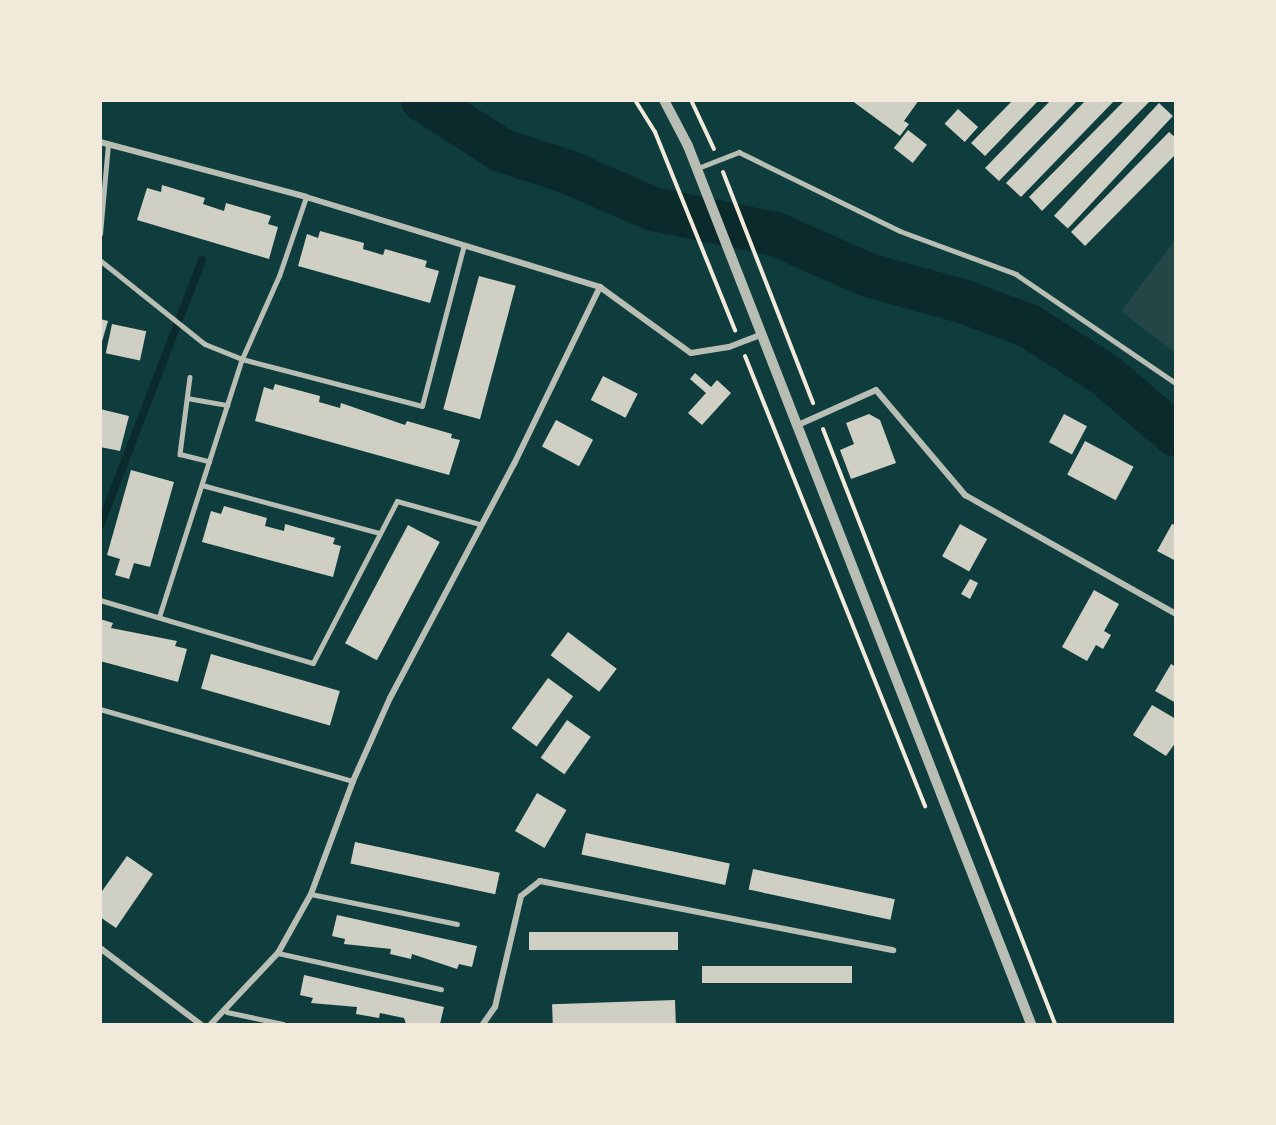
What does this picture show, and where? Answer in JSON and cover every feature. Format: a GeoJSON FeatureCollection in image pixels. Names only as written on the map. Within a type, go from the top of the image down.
{"type":"FeatureCollection","features":[{"type":"Feature","properties":{"kind":"street"},"geometry":{"type":"LineString","coordinates":[[664,100],[697,168],[760,335],[798,425],[1031,1024]]}},
{"type":"Feature","properties":{"kind":"street"},"geometry":{"type":"LineString","coordinates":[[100,142],[306,197],[600,287],[691,353],[740,343],[760,335]]}},
{"type":"Feature","properties":{"kind":"street"},"geometry":{"type":"LineString","coordinates":[[211,1024],[227,1012],[278,953],[311,894],[353,781],[390,698],[480,524],[514,464],[600,287]]}},
{"type":"Feature","properties":{"kind":"street"},"geometry":{"type":"LineString","coordinates":[[798,425],[876,390],[965,495],[1176,614]]}},
{"type":"Feature","properties":{"kind":"street"},"geometry":{"type":"LineString","coordinates":[[483,1024],[495,1007],[521,896],[540,880],[893,950]]}},
{"type":"Feature","properties":{"kind":"street"},"geometry":{"type":"LineString","coordinates":[[100,948],[200,1024]]}},
{"type":"Feature","properties":{"kind":"lane"},"geometry":{"type":"LineString","coordinates":[[100,234],[108,144]]}},
{"type":"Feature","properties":{"kind":"lane"},"geometry":{"type":"LineString","coordinates":[[697,168],[739,152],[900,231],[1016,274],[1176,383]]}},
{"type":"Feature","properties":{"kind":"lane"},"geometry":{"type":"LineString","coordinates":[[159,617],[242,359],[279,276],[306,197]]}},
{"type":"Feature","properties":{"kind":"lane"},"geometry":{"type":"LineString","coordinates":[[100,260],[205,344],[242,359],[422,406],[464,245]]}},
{"type":"Feature","properties":{"kind":"lane"},"geometry":{"type":"LineString","coordinates":[[190,377],[180,454],[209,461]]}},
{"type":"Feature","properties":{"kind":"lane"},"geometry":{"type":"LineString","coordinates":[[188,398],[227,405]]}},
{"type":"Feature","properties":{"kind":"lane"},"geometry":{"type":"LineString","coordinates":[[201,485],[380,533]]}},
{"type":"Feature","properties":{"kind":"lane"},"geometry":{"type":"LineString","coordinates":[[100,600],[313,663],[397,501],[480,524]]}},
{"type":"Feature","properties":{"kind":"lane"},"geometry":{"type":"LineString","coordinates":[[100,709],[353,781]]}},
{"type":"Feature","properties":{"kind":"lane"},"geometry":{"type":"LineString","coordinates":[[311,894],[457,924]]}},
{"type":"Feature","properties":{"kind":"lane"},"geometry":{"type":"LineString","coordinates":[[278,953],[441,989]]}},
{"type":"Feature","properties":{"kind":"lane"},"geometry":{"type":"LineString","coordinates":[[227,1012],[283,1024]]}},
{"type":"Feature","properties":{"kind":"path"},"geometry":{"type":"LineString","coordinates":[[634,100],[655,132],[676,182],[928,816]]}},
{"type":"Feature","properties":{"kind":"path"},"geometry":{"type":"LineString","coordinates":[[691,100],[729,186],[1055,1024]]}},
{"type":"Feature","properties":{"kind":"shaded area"},"geometry":{"type":"Polygon","coordinates":[[[1175,240],[1175,353],[1121,311],[1175,240]]]}},
{"type":"Feature","properties":{"kind":"building"},"geometry":{"type":"Polygon","coordinates":[[[851,100],[919,100],[904,121],[909,124],[900,136],[851,100]]]}},
{"type":"Feature","properties":{"kind":"building"},"geometry":{"type":"Polygon","coordinates":[[[1013,100],[1039,100],[985,156],[971,143],[1013,100]]]}},
{"type":"Feature","properties":{"kind":"building"},"geometry":{"type":"Polygon","coordinates":[[[1051,100],[1078,100],[999,181],[985,168],[1051,100]]]}},
{"type":"Feature","properties":{"kind":"building"},"geometry":{"type":"Polygon","coordinates":[[[1086,100],[1115,100],[1021,197],[1006,183],[1086,100]]]}},
{"type":"Feature","properties":{"kind":"building"},"geometry":{"type":"Polygon","coordinates":[[[1125,100],[1151,100],[1042,211],[1029,197],[1125,100]]]}},
{"type":"Feature","properties":{"kind":"building"},"geometry":{"type":"Polygon","coordinates":[[[1159,103],[1173,116],[1068,229],[1054,216],[1159,103]]]}},
{"type":"Feature","properties":{"kind":"building"},"geometry":{"type":"Polygon","coordinates":[[[958,109],[978,127],[965,142],[945,124],[958,109]]]}},
{"type":"Feature","properties":{"kind":"building"},"geometry":{"type":"Polygon","coordinates":[[[908,130],[927,145],[913,163],[894,148],[908,130]]]}},
{"type":"Feature","properties":{"kind":"building"},"geometry":{"type":"Polygon","coordinates":[[[1169,132],[1176,138],[1176,154],[1085,246],[1071,232],[1169,132]]]}},
{"type":"Feature","properties":{"kind":"building"},"geometry":{"type":"Polygon","coordinates":[[[162,185],[205,198],[203,204],[224,211],[226,203],[271,216],[268,224],[278,227],[269,259],[137,220],[147,188],[161,192],[162,185]]]}},
{"type":"Feature","properties":{"kind":"building"},"geometry":{"type":"Polygon","coordinates":[[[320,231],[364,243],[363,249],[383,255],[385,249],[427,261],[425,267],[439,271],[430,303],[298,266],[307,234],[318,238],[320,231]]]}},
{"type":"Feature","properties":{"kind":"building"},"geometry":{"type":"Polygon","coordinates":[[[479,276],[516,286],[480,419],[443,409],[479,276]]]}},
{"type":"Feature","properties":{"kind":"building"},"geometry":{"type":"Polygon","coordinates":[[[100,319],[108,321],[101,345],[100,345],[100,319]]]}},
{"type":"Feature","properties":{"kind":"building"},"geometry":{"type":"Polygon","coordinates":[[[112,324],[146,331],[140,361],[106,353],[112,324]]]}},
{"type":"Feature","properties":{"kind":"building"},"geometry":{"type":"Polygon","coordinates":[[[695,373],[711,387],[717,380],[731,393],[702,425],[688,413],[706,393],[690,379],[695,373]]]}},
{"type":"Feature","properties":{"kind":"building"},"geometry":{"type":"Polygon","coordinates":[[[603,376],[638,394],[625,418],[591,400],[603,376]]]}},
{"type":"Feature","properties":{"kind":"building"},"geometry":{"type":"Polygon","coordinates":[[[275,384],[320,396],[319,402],[340,408],[341,403],[405,425],[407,421],[452,434],[451,438],[460,440],[449,475],[255,421],[264,387],[273,390],[275,384]]]}},
{"type":"Feature","properties":{"kind":"building"},"geometry":{"type":"Polygon","coordinates":[[[100,409],[129,416],[120,451],[100,447],[100,409]]]}},
{"type":"Feature","properties":{"kind":"building"},"geometry":{"type":"Polygon","coordinates":[[[869,414],[880,420],[896,463],[851,479],[840,450],[854,444],[846,423],[869,414]]]}},
{"type":"Feature","properties":{"kind":"building"},"geometry":{"type":"Polygon","coordinates":[[[1064,414],[1087,426],[1072,454],[1049,442],[1064,414]]]}},
{"type":"Feature","properties":{"kind":"building"},"geometry":{"type":"Polygon","coordinates":[[[556,420],[593,440],[579,466],[542,446],[556,420]]]}},
{"type":"Feature","properties":{"kind":"building"},"geometry":{"type":"Polygon","coordinates":[[[1085,441],[1134,467],[1116,500],[1067,475],[1085,441]]]}},
{"type":"Feature","properties":{"kind":"building"},"geometry":{"type":"Polygon","coordinates":[[[131,470],[174,482],[150,567],[134,563],[129,579],[115,575],[120,559],[107,555],[131,470]]]}},
{"type":"Feature","properties":{"kind":"building"},"geometry":{"type":"Polygon","coordinates":[[[224,506],[267,518],[265,526],[284,531],[285,524],[335,538],[333,544],[341,546],[333,577],[202,542],[211,511],[221,514],[224,506]]]}},
{"type":"Feature","properties":{"kind":"building"},"geometry":{"type":"Polygon","coordinates":[[[960,524],[987,539],[969,571],[942,556],[960,524]]]}},
{"type":"Feature","properties":{"kind":"building"},"geometry":{"type":"Polygon","coordinates":[[[1172,524],[1176,525],[1176,561],[1157,551],[1172,524]]]}},
{"type":"Feature","properties":{"kind":"building"},"geometry":{"type":"Polygon","coordinates":[[[408,525],[440,542],[377,660],[345,643],[408,525]]]}},
{"type":"Feature","properties":{"kind":"building"},"geometry":{"type":"Polygon","coordinates":[[[970,579],[978,583],[970,599],[961,594],[970,579]]]}},
{"type":"Feature","properties":{"kind":"building"},"geometry":{"type":"Polygon","coordinates":[[[1094,590],[1119,604],[1104,631],[1111,635],[1103,649],[1096,645],[1087,661],[1062,647],[1094,590]]]}},
{"type":"Feature","properties":{"kind":"building"},"geometry":{"type":"Polygon","coordinates":[[[100,619],[113,623],[111,628],[177,641],[175,646],[187,649],[178,682],[100,661],[100,619]]]}},
{"type":"Feature","properties":{"kind":"building"},"geometry":{"type":"Polygon","coordinates":[[[568,632],[617,669],[599,692],[551,655],[568,632]]]}},
{"type":"Feature","properties":{"kind":"building"},"geometry":{"type":"Polygon","coordinates":[[[211,654],[340,691],[330,726],[201,689],[211,654]]]}},
{"type":"Feature","properties":{"kind":"building"},"geometry":{"type":"Polygon","coordinates":[[[1171,664],[1176,667],[1176,703],[1155,691],[1171,664]]]}},
{"type":"Feature","properties":{"kind":"building"},"geometry":{"type":"Polygon","coordinates":[[[548,678],[573,696],[537,746],[512,728],[548,678]]]}},
{"type":"Feature","properties":{"kind":"building"},"geometry":{"type":"Polygon","coordinates":[[[1152,705],[1176,719],[1176,742],[1166,756],[1133,735],[1152,705]]]}},
{"type":"Feature","properties":{"kind":"building"},"geometry":{"type":"Polygon","coordinates":[[[567,720],[591,737],[564,774],[541,758],[567,720]]]}},
{"type":"Feature","properties":{"kind":"building"},"geometry":{"type":"Polygon","coordinates":[[[537,793],[566,810],[544,848],[515,831],[537,793]]]}},
{"type":"Feature","properties":{"kind":"building"},"geometry":{"type":"Polygon","coordinates":[[[586,833],[730,864],[725,885],[581,855],[586,833]]]}},
{"type":"Feature","properties":{"kind":"building"},"geometry":{"type":"Polygon","coordinates":[[[355,842],[500,873],[495,894],[350,864],[355,842]]]}},
{"type":"Feature","properties":{"kind":"building"},"geometry":{"type":"Polygon","coordinates":[[[127,856],[153,874],[116,928],[100,917],[100,894],[127,856]]]}},
{"type":"Feature","properties":{"kind":"building"},"geometry":{"type":"Polygon","coordinates":[[[753,869],[895,899],[890,920],[749,890],[753,869]]]}},
{"type":"Feature","properties":{"kind":"building"},"geometry":{"type":"Polygon","coordinates":[[[337,915],[477,946],[472,967],[459,964],[457,969],[412,954],[411,959],[390,954],[391,949],[344,944],[345,939],[332,936],[337,915]]]}},
{"type":"Feature","properties":{"kind":"building"},"geometry":{"type":"Polygon","coordinates":[[[529,932],[678,932],[678,950],[529,950],[529,932]]]}},
{"type":"Feature","properties":{"kind":"building"},"geometry":{"type":"Polygon","coordinates":[[[702,966],[852,966],[852,983],[702,983],[702,966]]]}},
{"type":"Feature","properties":{"kind":"building"},"geometry":{"type":"Polygon","coordinates":[[[304,975],[444,1007],[440,1024],[406,1024],[404,1018],[380,1013],[379,1018],[356,1014],[357,1007],[311,1003],[313,998],[300,995],[304,975]]]}},
{"type":"Feature","properties":{"kind":"building"},"geometry":{"type":"Polygon","coordinates":[[[675,1000],[676,1024],[553,1024],[552,1004],[675,1000]]]}},
{"type":"Feature","properties":{"kind":"waterway"},"geometry":{"type":"LineString","coordinates":[[423,100],[501,150],[568,172],[653,209],[775,234],[868,275],[962,301],[1029,326],[1104,374],[1176,435]]}},
{"type":"Feature","properties":{"kind":"waterway"},"geometry":{"type":"LineString","coordinates":[[100,526],[202,260]]}}]}
